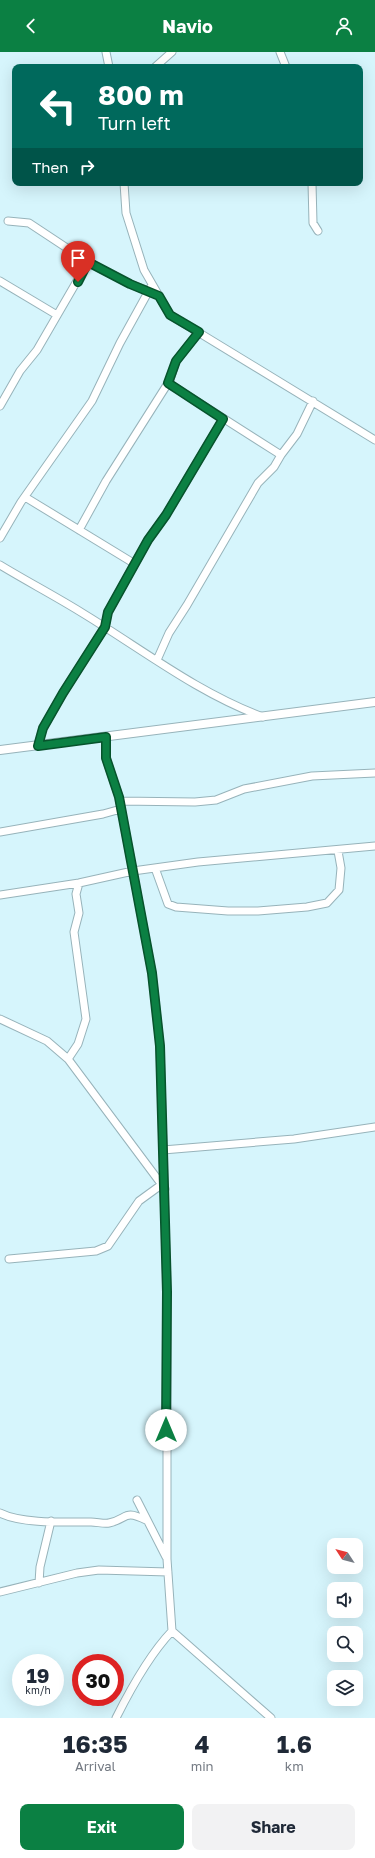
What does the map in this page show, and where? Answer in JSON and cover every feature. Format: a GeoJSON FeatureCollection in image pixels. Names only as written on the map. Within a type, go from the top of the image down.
{"type":"FeatureCollection","features":[{"type":"Feature","properties":{"kind":"street"},"geometry":{"type":"LineString","coordinates":[[106,52],[108,64]]}},
{"type":"Feature","properties":{"kind":"street"},"geometry":{"type":"LineString","coordinates":[[159,64],[172,52]]}},
{"type":"Feature","properties":{"kind":"street"},"geometry":{"type":"LineString","coordinates":[[280,52],[285,64]]}},
{"type":"Feature","properties":{"kind":"street"},"geometry":{"type":"LineString","coordinates":[[124,186],[126,213],[144,270],[170,315],[375,440]]}},
{"type":"Feature","properties":{"kind":"street"},"geometry":{"type":"LineString","coordinates":[[312,186],[313,223],[318,231]]}},
{"type":"Feature","properties":{"kind":"street"},"geometry":{"type":"LineString","coordinates":[[8,221],[29,224],[88,262],[130,284],[159,296]]}},
{"type":"Feature","properties":{"kind":"street"},"geometry":{"type":"LineString","coordinates":[[0,406],[11,383],[37,350],[88,262]]}},
{"type":"Feature","properties":{"kind":"street"},"geometry":{"type":"LineString","coordinates":[[0,281],[57,315]]}},
{"type":"Feature","properties":{"kind":"street"},"geometry":{"type":"LineString","coordinates":[[0,538],[25,497],[92,401],[120,343],[152,285]]}},
{"type":"Feature","properties":{"kind":"street"},"geometry":{"type":"LineString","coordinates":[[79,530],[106,481],[168,383],[176,361],[199,332]]}},
{"type":"Feature","properties":{"kind":"street"},"geometry":{"type":"LineString","coordinates":[[168,383],[281,455]]}},
{"type":"Feature","properties":{"kind":"street"},"geometry":{"type":"LineString","coordinates":[[157,660],[169,633],[258,483],[274,467],[297,434],[313,401]]}},
{"type":"Feature","properties":{"kind":"street"},"geometry":{"type":"LineString","coordinates":[[38,746],[43,728],[63,693],[105,627],[108,612],[148,540],[166,515],[223,419]]}},
{"type":"Feature","properties":{"kind":"street"},"geometry":{"type":"LineString","coordinates":[[25,497],[135,564]]}},
{"type":"Feature","properties":{"kind":"street"},"geometry":{"type":"LineString","coordinates":[[0,565],[105,627],[201,689],[241,709],[263,717]]}},
{"type":"Feature","properties":{"kind":"street"},"geometry":{"type":"LineString","coordinates":[[0,750],[375,702]]}},
{"type":"Feature","properties":{"kind":"street"},"geometry":{"type":"LineString","coordinates":[[106,737],[106,758],[121,805],[152,973],[160,1046],[167,1292],[167,1559],[172,1631],[271,1718]]}},
{"type":"Feature","properties":{"kind":"street"},"geometry":{"type":"LineString","coordinates":[[0,832],[103,814],[121,805],[216,800],[244,789],[312,776],[375,773]]}},
{"type":"Feature","properties":{"kind":"street"},"geometry":{"type":"LineString","coordinates":[[0,895],[79,884],[133,871],[198,862],[338,851],[375,846]]}},
{"type":"Feature","properties":{"kind":"street"},"geometry":{"type":"LineString","coordinates":[[155,868],[168,904],[176,907],[228,911],[307,907],[326,903],[339,890],[341,868],[338,851]]}},
{"type":"Feature","properties":{"kind":"street"},"geometry":{"type":"LineString","coordinates":[[68,1059],[78,1044],[86,1019],[74,932],[79,913],[76,894],[79,884]]}},
{"type":"Feature","properties":{"kind":"street"},"geometry":{"type":"LineString","coordinates":[[0,1019],[47,1041],[68,1059],[163,1187]]}},
{"type":"Feature","properties":{"kind":"street"},"geometry":{"type":"LineString","coordinates":[[163,1150],[294,1139],[375,1128]]}},
{"type":"Feature","properties":{"kind":"street"},"geometry":{"type":"LineString","coordinates":[[9,1259],[96,1251],[108,1246],[139,1201],[163,1187]]}},
{"type":"Feature","properties":{"kind":"street"},"geometry":{"type":"LineString","coordinates":[[138,1500],[146,1520],[167,1559]]}},
{"type":"Feature","properties":{"kind":"street"},"geometry":{"type":"LineString","coordinates":[[0,1513],[25,1520],[109,1523],[125,1515],[135,1515],[146,1520]]}},
{"type":"Feature","properties":{"kind":"street"},"geometry":{"type":"LineString","coordinates":[[39,1583],[40,1567],[52,1521]]}},
{"type":"Feature","properties":{"kind":"street"},"geometry":{"type":"LineString","coordinates":[[0,1592],[77,1573],[99,1570],[168,1572]]}},
{"type":"Feature","properties":{"kind":"street"},"geometry":{"type":"LineString","coordinates":[[116,1718],[152,1656],[172,1631]]}},
{"type":"Feature","properties":{"kind":"route"},"geometry":{"type":"LineString","coordinates":[[78,282],[88,262],[130,284],[159,296],[170,315],[199,332],[176,361],[168,383],[223,419],[166,515],[148,540],[108,612],[105,627],[94,647],[63,693],[43,728],[38,746],[106,737],[106,758],[119,797],[143,923],[152,973],[160,1046],[167,1292],[166,1430]]}}]}
